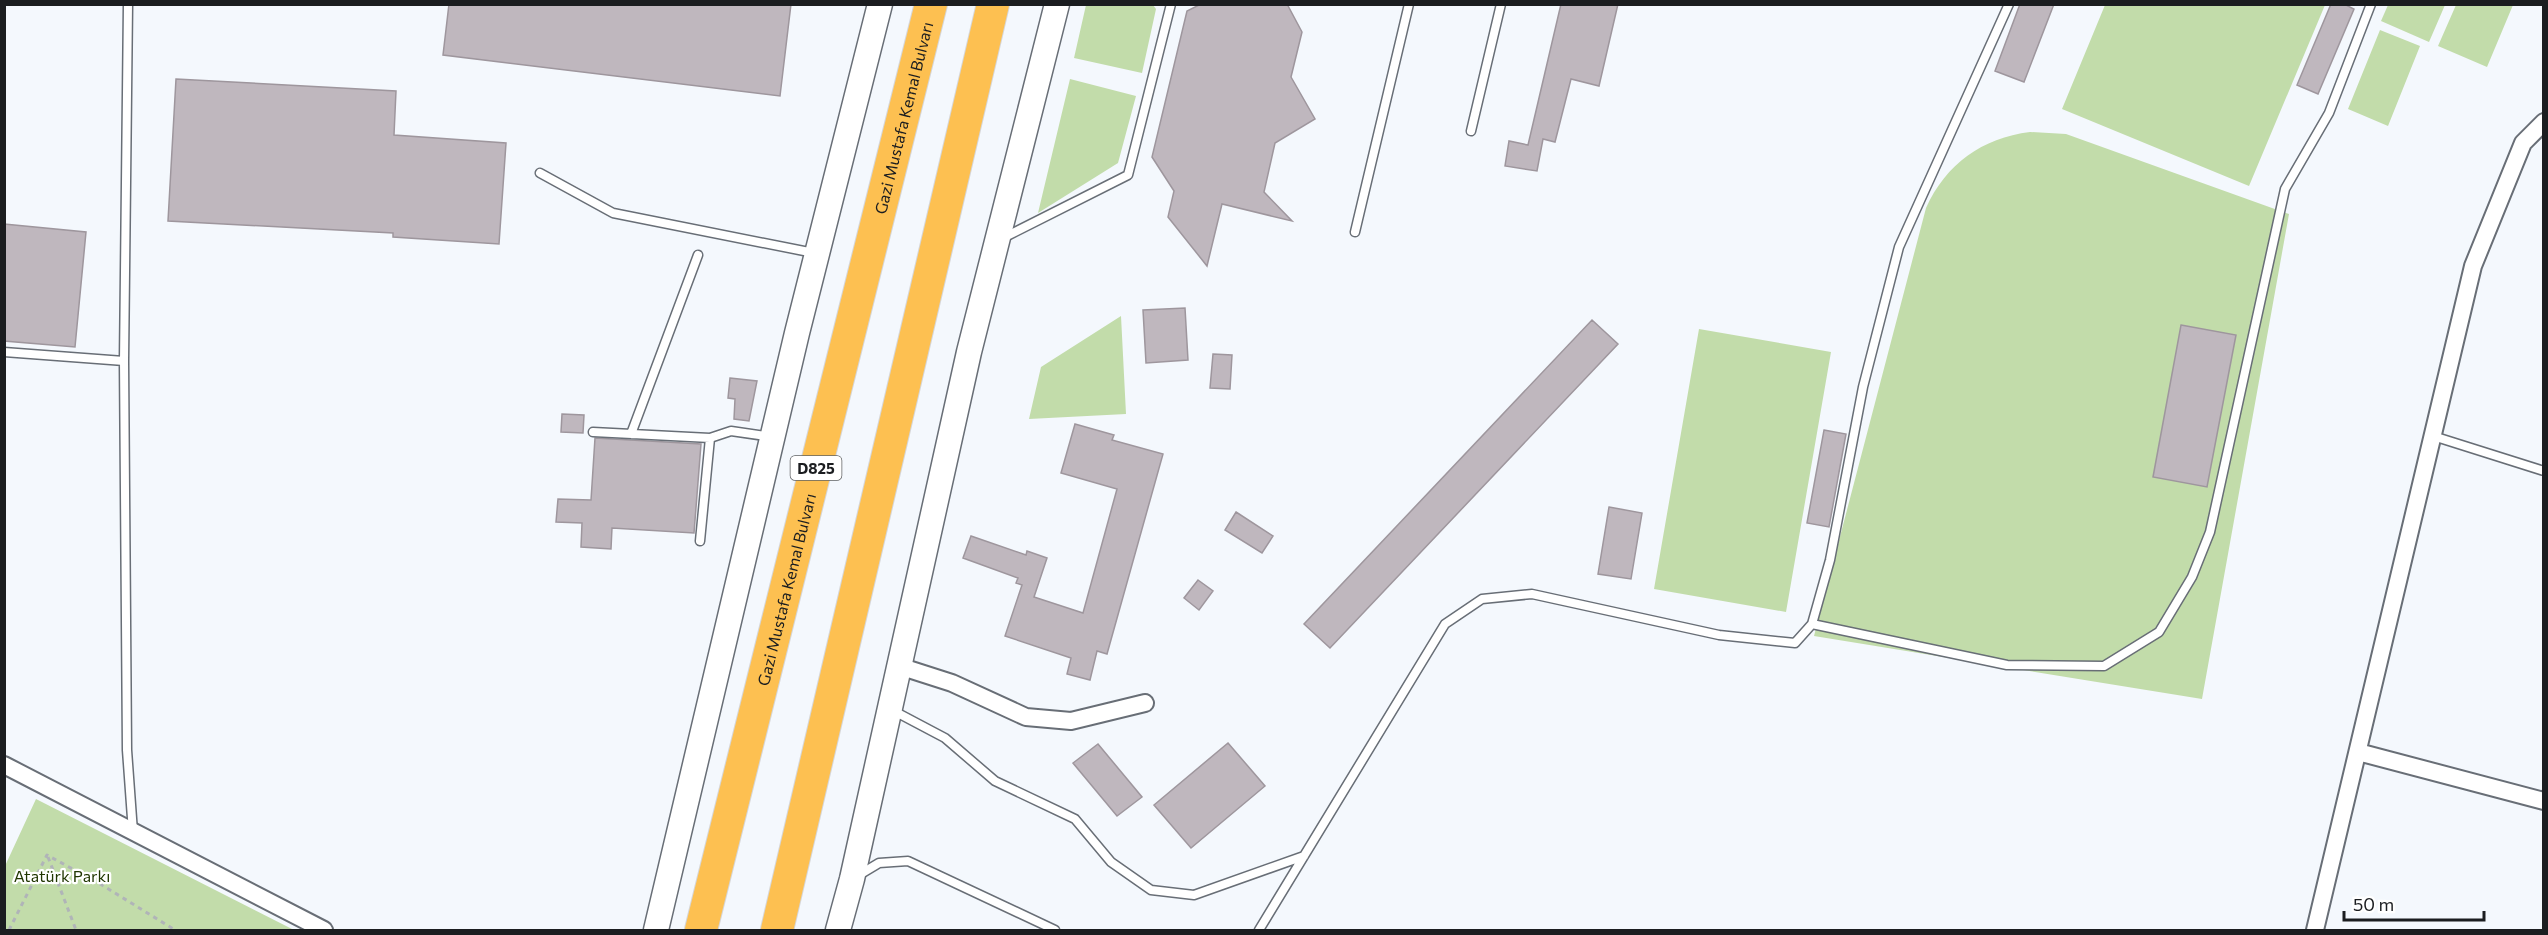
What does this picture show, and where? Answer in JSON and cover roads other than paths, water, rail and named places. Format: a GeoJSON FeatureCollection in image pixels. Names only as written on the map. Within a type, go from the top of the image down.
{"type":"FeatureCollection","features":[{"type":"Feature","properties":{"kind":"highway","name":"Gazi Mustafa Kemal Bulvarı"},"geometry":{"type":"LineString","coordinates":[[701,930],[931,4]]}},
{"type":"Feature","properties":{"kind":"highway"},"geometry":{"type":"LineString","coordinates":[[777,930],[993,4]]}},
{"type":"Feature","properties":{"kind":"street"},"geometry":{"type":"LineString","coordinates":[[656,930],[772,437],[880,4]]}},
{"type":"Feature","properties":{"kind":"street"},"geometry":{"type":"LineString","coordinates":[[838,930],[852,879],[969,352],[1057,4]]}},
{"type":"Feature","properties":{"kind":"street"},"geometry":{"type":"LineString","coordinates":[[2315,930],[2473,266],[2523,143],[2544,122]]}},
{"type":"Feature","properties":{"kind":"street"},"geometry":{"type":"LineString","coordinates":[[899,666],[952,683],[1026,717],[1071,721],[1145,703]]}},
{"type":"Feature","properties":{"kind":"street"},"geometry":{"type":"LineString","coordinates":[[2358,752],[2544,801]]}},
{"type":"Feature","properties":{"kind":"street"},"geometry":{"type":"LineString","coordinates":[[4,765],[324,930]]}},
{"type":"Feature","properties":{"kind":"lane"},"geometry":{"type":"LineString","coordinates":[[128,4],[124,361],[127,750],[133,832]]}},
{"type":"Feature","properties":{"kind":"lane"},"geometry":{"type":"LineString","coordinates":[[998,241],[1128,175],[1171,4]]}},
{"type":"Feature","properties":{"kind":"lane"},"geometry":{"type":"LineString","coordinates":[[1355,232],[1409,4]]}},
{"type":"Feature","properties":{"kind":"lane"},"geometry":{"type":"LineString","coordinates":[[1471,131],[1501,4]]}},
{"type":"Feature","properties":{"kind":"lane"},"geometry":{"type":"LineString","coordinates":[[1259,930],[1445,624],[1482,599],[1532,594],[1719,635],[1795,643],[1812,624],[1830,560],[1863,387],[1899,247],[2008,4]]}},
{"type":"Feature","properties":{"kind":"lane"},"geometry":{"type":"LineString","coordinates":[[1812,624],[2007,664],[2104,666],[2159,632],[2192,577],[2210,532],[2285,189],[2330,112],[2371,4]]}},
{"type":"Feature","properties":{"kind":"lane"},"geometry":{"type":"LineString","coordinates":[[540,173],[613,213],[817,254]]}},
{"type":"Feature","properties":{"kind":"lane"},"geometry":{"type":"LineString","coordinates":[[631,434],[698,255]]}},
{"type":"Feature","properties":{"kind":"lane"},"geometry":{"type":"LineString","coordinates":[[4,352],[124,361]]}},
{"type":"Feature","properties":{"kind":"lane"},"geometry":{"type":"LineString","coordinates":[[593,432],[710,438],[731,431],[772,437]]}},
{"type":"Feature","properties":{"kind":"lane"},"geometry":{"type":"LineString","coordinates":[[2433,436],[2544,471]]}},
{"type":"Feature","properties":{"kind":"lane"},"geometry":{"type":"LineString","coordinates":[[700,541],[710,438]]}},
{"type":"Feature","properties":{"kind":"lane"},"geometry":{"type":"LineString","coordinates":[[889,708],[945,738],[995,781],[1076,819],[1111,862],[1151,890],[1194,894],[1304,856]]}},
{"type":"Feature","properties":{"kind":"lane"},"geometry":{"type":"LineString","coordinates":[[852,879],[879,863],[908,861],[1055,930]]}},
{"type":"Feature","properties":{"kind":"park label","name":"Atatürk Parkı"},"geometry":{"type":"Point","coordinates":[62,875]}}]}
